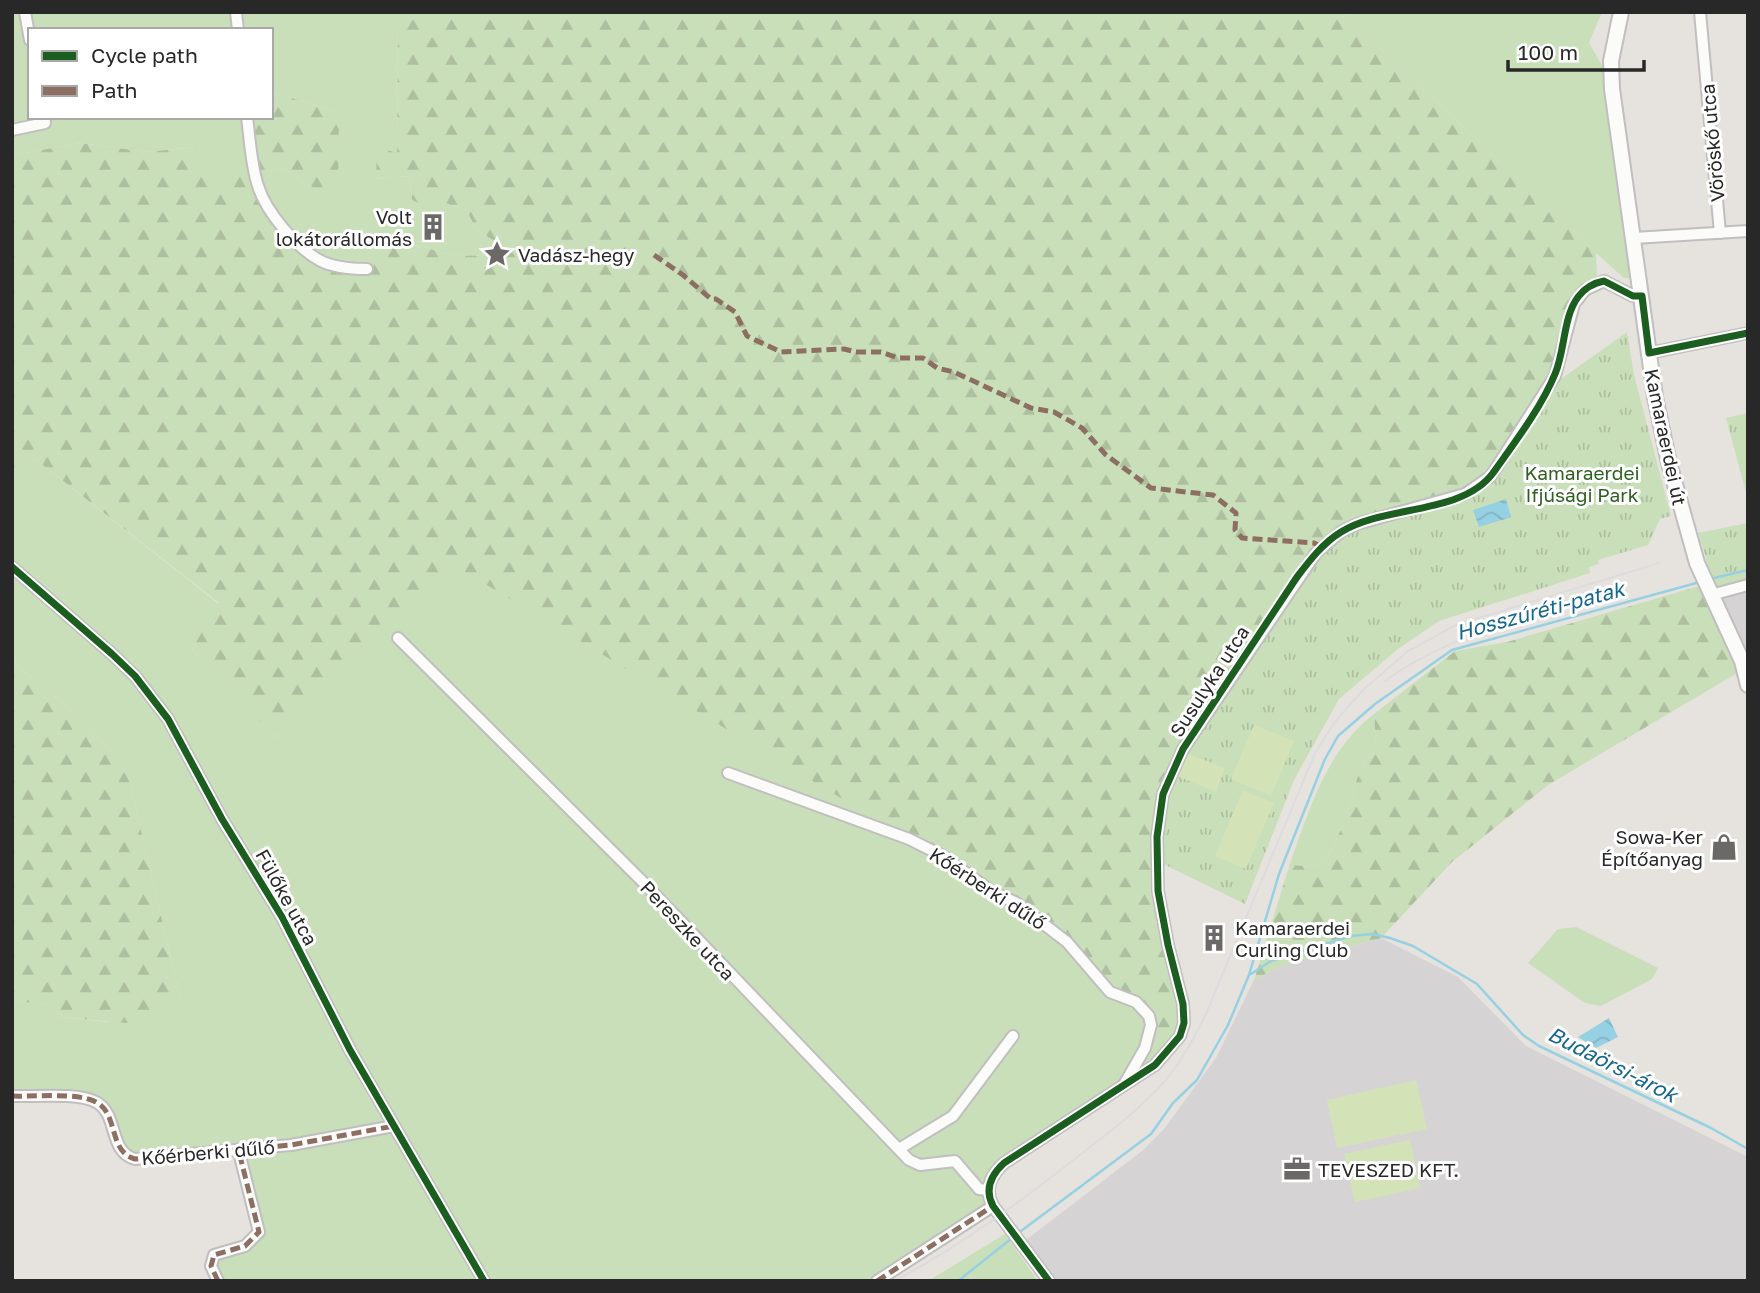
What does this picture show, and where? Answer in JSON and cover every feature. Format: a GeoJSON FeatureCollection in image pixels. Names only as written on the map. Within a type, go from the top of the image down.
{"type":"FeatureCollection","features":[{"type":"Feature","properties":{"kind":"street","name":"Kamaraerdei út"},"geometry":{"type":"LineString","coordinates":[[1621,12],[1611,77],[1649,353],[1669,463],[1706,585],[1742,661],[1748,685]]}},
{"type":"Feature","properties":{"kind":"street","name":"Vöröskő utca"},"geometry":{"type":"LineString","coordinates":[[1700,12],[1720,233]]}},
{"type":"Feature","properties":{"kind":"street"},"geometry":{"type":"LineString","coordinates":[[247,119],[258,188],[275,215],[305,250],[320,261],[347,269],[366,269]]}},
{"type":"Feature","properties":{"kind":"street"},"geometry":{"type":"LineString","coordinates":[[12,130],[45,120]]}},
{"type":"Feature","properties":{"kind":"street"},"geometry":{"type":"LineString","coordinates":[[1634,239],[1748,231]]}},
{"type":"Feature","properties":{"kind":"street","name":"Susulyka utca"},"geometry":{"type":"LineString","coordinates":[[988,1190],[993,1175],[1004,1163],[1124,1085],[1165,1055],[1180,1036],[1184,1023],[1183,1004],[1158,891],[1157,837],[1163,794],[1176,763],[1197,728],[1297,577],[1322,547],[1342,531],[1357,524],[1465,494],[1491,476],[1555,376],[1578,296],[1591,286],[1604,281],[1633,296],[1642,296]]}},
{"type":"Feature","properties":{"kind":"street"},"geometry":{"type":"LineString","coordinates":[[1649,353],[1748,334]]}},
{"type":"Feature","properties":{"kind":"street","name":"Fülőke utca"},"geometry":{"type":"LineString","coordinates":[[12,567],[120,661],[168,719],[222,818],[269,894],[341,1034],[484,1281]]}},
{"type":"Feature","properties":{"kind":"street"},"geometry":{"type":"LineString","coordinates":[[1706,585],[1748,585]]}},
{"type":"Feature","properties":{"kind":"street","name":"Pereszke utca"},"geometry":{"type":"LineString","coordinates":[[398,638],[645,884],[909,1160],[920,1165],[955,1161],[979,1189],[988,1190]]}},
{"type":"Feature","properties":{"kind":"street","name":"Kőérberki dűlő"},"geometry":{"type":"LineString","coordinates":[[728,773],[909,839],[943,856],[992,892],[1015,902],[1067,942],[1110,992],[1136,1002],[1149,1016],[1151,1026],[1146,1048],[1124,1085]]}},
{"type":"Feature","properties":{"kind":"street"},"geometry":{"type":"LineString","coordinates":[[899,1149],[953,1116],[1013,1036]]}},
{"type":"Feature","properties":{"kind":"street","name":"Kőérberki dűlő"},"geometry":{"type":"LineString","coordinates":[[12,1097],[55,1097],[96,1102],[107,1114],[122,1152],[135,1159],[239,1152],[394,1126]]}},
{"type":"Feature","properties":{"kind":"street"},"geometry":{"type":"LineString","coordinates":[[218,1281],[211,1261],[214,1255],[245,1246],[260,1232],[239,1152]]}},
{"type":"Feature","properties":{"kind":"street"},"geometry":{"type":"LineString","coordinates":[[988,1190],[993,1206],[1049,1281]]}},
{"type":"Feature","properties":{"kind":"street"},"geometry":{"type":"LineString","coordinates":[[877,1281],[993,1206]]}},
{"type":"Feature","properties":{"kind":"shaded area"},"geometry":{"type":"Polygon","coordinates":[[[1748,579],[1748,662],[1715,587],[1748,579]]]}},
{"type":"Feature","properties":{"kind":"shaded area"},"geometry":{"type":"Polygon","coordinates":[[[1381,938],[1458,977],[1526,1046],[1748,1157],[1748,1281],[1057,1281],[1026,1240],[1142,1151],[1164,1129],[1216,1058],[1254,980],[1286,964],[1381,938]]]}},
{"type":"Feature","properties":{"kind":"green space"},"geometry":{"type":"Polygon","coordinates":[[[12,12],[398,12],[397,154],[377,179],[409,176],[412,200],[418,203],[445,203],[466,210],[477,230],[496,242],[499,255],[454,256],[375,233],[367,269],[320,261],[275,215],[257,172],[284,169],[317,190],[339,112],[273,93],[273,28],[28,28],[28,119],[250,119],[255,173],[197,173],[194,147],[147,152],[81,143],[12,155],[12,12]]]}},
{"type":"Feature","properties":{"kind":"green space"},"geometry":{"type":"Polygon","coordinates":[[[398,12],[1342,12],[1596,253],[1597,278],[1579,293],[1558,381],[1549,399],[1500,468],[1162,811],[1162,891],[1172,945],[1180,1027],[1161,1057],[1126,1079],[1145,1048],[1149,1016],[1119,998],[1067,942],[909,839],[462,570],[276,738],[192,649],[219,603],[35,459],[12,476],[12,155],[81,143],[147,152],[195,147],[198,173],[254,173],[250,119],[273,119],[273,93],[339,112],[338,191],[317,190],[284,169],[258,172],[264,200],[310,254],[366,269],[374,233],[454,256],[498,255],[496,242],[477,230],[466,210],[445,203],[418,203],[412,200],[409,176],[376,179],[377,147],[397,153],[398,12]]]}},
{"type":"Feature","properties":{"kind":"green space"},"geometry":{"type":"Polygon","coordinates":[[[1342,12],[1602,12],[1589,43],[1603,67],[1631,278],[1624,278],[1596,253],[1342,12]]]}},
{"type":"Feature","properties":{"kind":"green space","name":"Kamaraerdei Ifjúsági Park"},"geometry":{"type":"Polygon","coordinates":[[[1627,332],[1634,375],[1671,516],[1660,519],[1648,545],[1598,560],[1599,564],[1589,567],[1590,573],[1439,621],[1398,649],[1339,699],[1294,780],[1245,904],[1161,863],[1162,811],[1182,756],[1300,579],[1330,544],[1356,528],[1466,497],[1549,399],[1558,381],[1627,332]]]}},
{"type":"Feature","properties":{"kind":"green space"},"geometry":{"type":"Polygon","coordinates":[[[1748,413],[1748,500],[1726,418],[1748,413]]]}},
{"type":"Feature","properties":{"kind":"green space"},"geometry":{"type":"Polygon","coordinates":[[[35,459],[219,604],[192,649],[276,738],[461,569],[1015,902],[1129,999],[1151,1025],[1126,1079],[993,1175],[993,1206],[877,1281],[218,1281],[211,1261],[236,1249],[259,1232],[239,1152],[127,1157],[96,1102],[12,1096],[12,1001],[48,1004],[58,1017],[108,1022],[180,998],[130,783],[108,748],[80,718],[16,665],[12,655],[12,476],[35,459]]]}},
{"type":"Feature","properties":{"kind":"green space"},"geometry":{"type":"Polygon","coordinates":[[[1748,523],[1748,579],[1715,587],[1698,533],[1748,523]]]}},
{"type":"Feature","properties":{"kind":"green space"},"geometry":{"type":"Polygon","coordinates":[[[1699,586],[1739,672],[1548,785],[1452,862],[1381,938],[1286,964],[1254,980],[1288,870],[1294,865],[1311,867],[1326,861],[1346,819],[1357,779],[1376,742],[1374,714],[1455,651],[1507,642],[1699,586]]]}},
{"type":"Feature","properties":{"kind":"green space"},"geometry":{"type":"Polygon","coordinates":[[[12,655],[16,665],[80,718],[108,748],[130,783],[180,998],[127,1023],[58,1017],[47,1004],[12,1001],[12,655]]]}},
{"type":"Feature","properties":{"kind":"green space"},"geometry":{"type":"Polygon","coordinates":[[[1374,714],[1376,742],[1357,779],[1346,819],[1326,861],[1311,867],[1294,865],[1288,869],[1311,805],[1330,765],[1342,747],[1374,714]]]}},
{"type":"Feature","properties":{"kind":"green space"},"geometry":{"type":"Polygon","coordinates":[[[1254,725],[1294,741],[1271,796],[1231,779],[1254,725]]]}},
{"type":"Feature","properties":{"kind":"green space"},"geometry":{"type":"Polygon","coordinates":[[[1186,753],[1225,768],[1216,792],[1177,776],[1186,753]]]}},
{"type":"Feature","properties":{"kind":"green space"},"geometry":{"type":"Polygon","coordinates":[[[1243,790],[1274,803],[1246,869],[1215,856],[1243,790]]]}},
{"type":"Feature","properties":{"kind":"green space"},"geometry":{"type":"Polygon","coordinates":[[[1576,927],[1658,968],[1652,979],[1601,1006],[1585,1003],[1528,963],[1558,929],[1576,927]]]}},
{"type":"Feature","properties":{"kind":"green space"},"geometry":{"type":"Polygon","coordinates":[[[1416,1080],[1427,1129],[1337,1148],[1327,1100],[1416,1080]]]}},
{"type":"Feature","properties":{"kind":"green space"},"geometry":{"type":"Polygon","coordinates":[[[1410,1140],[1420,1188],[1355,1202],[1344,1154],[1410,1140]]]}},
{"type":"Feature","properties":{"kind":"green space"},"geometry":{"type":"Polygon","coordinates":[[[1005,1234],[1038,1281],[928,1281],[1005,1234]]]}},
{"type":"Feature","properties":{"kind":"water"},"geometry":{"type":"Polygon","coordinates":[[[1506,499],[1511,517],[1479,527],[1473,510],[1506,499]]]}},
{"type":"Feature","properties":{"kind":"water"},"geometry":{"type":"Polygon","coordinates":[[[1609,1018],[1618,1037],[1596,1048],[1578,1037],[1609,1018]]]}},
{"type":"Feature","properties":{"kind":"waterway","name":"Hosszúréti-patak"},"geometry":{"type":"LineString","coordinates":[[1710,579],[1748,570]]}},
{"type":"Feature","properties":{"kind":"waterway","name":"Hosszúréti-patak"},"geometry":{"type":"LineString","coordinates":[[1017,1234],[1151,1134],[1173,1103],[1197,1080],[1228,1025],[1249,975],[1279,874],[1325,759],[1338,736],[1375,704],[1452,650],[1700,582]]}},
{"type":"Feature","properties":{"kind":"waterway","name":"Budaörsi-árok"},"geometry":{"type":"LineString","coordinates":[[1251,974],[1271,961],[1351,936],[1372,934],[1413,946],[1477,984],[1523,1035],[1539,1046],[1711,1128],[1748,1149]]}},
{"type":"Feature","properties":{"kind":"waterway","name":"Hosszúréti-patak"},"geometry":{"type":"LineString","coordinates":[[958,1281],[1012,1238]]}},
{"type":"Feature","properties":{"kind":"tram line"},"geometry":{"type":"LineString","coordinates":[[894,1281],[967,1238],[1035,1189],[1123,1120],[1170,1074],[1206,1014],[1315,753],[1334,723],[1363,690],[1408,651],[1456,625],[1659,563]]}},
{"type":"Feature","properties":{"kind":"tram line"},"geometry":{"type":"LineString","coordinates":[[1385,681],[1437,650],[1596,590]]}},
{"type":"Feature","properties":{"kind":"marked path"},"geometry":{"type":"LineString","coordinates":[[654,255],[711,299],[716,299],[735,312],[747,336],[781,352],[844,349],[881,352],[898,358],[923,358],[937,368],[954,372],[1031,408],[1054,412],[1082,428],[1106,455],[1151,488],[1213,495],[1236,513],[1235,530],[1242,538],[1314,543],[1322,547]]}},
{"type":"Feature","properties":{"kind":"marked path"},"geometry":{"type":"LineString","coordinates":[[12,1096],[67,1096],[96,1102],[108,1115],[121,1149],[135,1159],[291,1145],[394,1126]]}},
{"type":"Feature","properties":{"kind":"marked path"},"geometry":{"type":"LineString","coordinates":[[218,1281],[211,1266],[214,1255],[245,1246],[259,1232],[239,1152]]}},
{"type":"Feature","properties":{"kind":"marked path"},"geometry":{"type":"LineString","coordinates":[[877,1281],[993,1206]]}},
{"type":"Feature","properties":{"kind":"cycle path"},"geometry":{"type":"LineString","coordinates":[[1049,1281],[993,1206],[989,1194],[990,1183],[1004,1163],[1155,1065],[1180,1036],[1184,1023],[1183,1004],[1158,891],[1157,837],[1163,794],[1183,749],[1297,577],[1312,558],[1341,532],[1379,517],[1443,503],[1462,496],[1493,473],[1527,425],[1549,387],[1558,365],[1569,314],[1580,294],[1593,285],[1604,281],[1633,296],[1642,296],[1649,353],[1748,333]]}},
{"type":"Feature","properties":{"kind":"cycle path"},"geometry":{"type":"LineString","coordinates":[[12,567],[135,676],[168,719],[222,819],[282,917],[350,1050],[484,1281]]}},
{"type":"Feature","properties":{"kind":"place","name":"Volt lokátorállomás"},"geometry":{"type":"Point","coordinates":[433,227]}},
{"type":"Feature","properties":{"kind":"place","name":"Vadász-hegy"},"geometry":{"type":"Point","coordinates":[497,254]}},
{"type":"Feature","properties":{"kind":"place","name":"Sowa-Ker Építőanyag"},"geometry":{"type":"Point","coordinates":[1724,847]}},
{"type":"Feature","properties":{"kind":"place","name":"Kamaraerdei Curling Club"},"geometry":{"type":"Point","coordinates":[1214,938]}},
{"type":"Feature","properties":{"kind":"place","name":"TEVESZED KFT."},"geometry":{"type":"Point","coordinates":[1297,1169]}}]}
